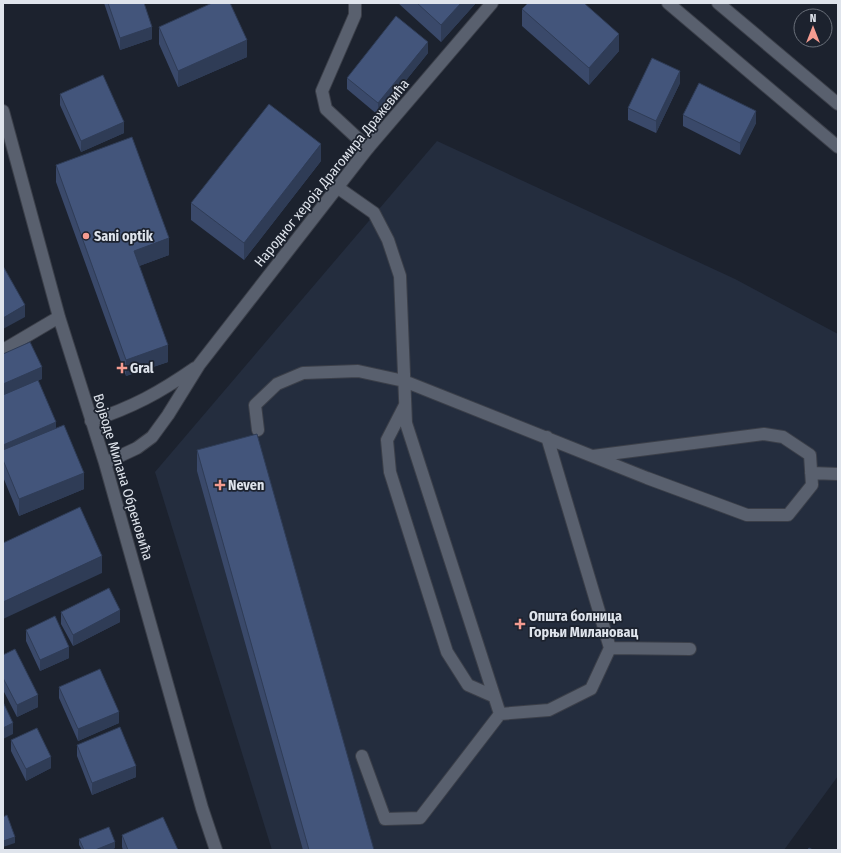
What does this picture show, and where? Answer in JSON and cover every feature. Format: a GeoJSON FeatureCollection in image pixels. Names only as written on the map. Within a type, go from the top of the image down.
{"type":"FeatureCollection","features":[{"type":"Feature","properties":{"kind":"street"},"geometry":{"type":"LineString","coordinates":[[355,3],[355,15],[322,91],[326,109],[368,148]]}},
{"type":"Feature","properties":{"kind":"street","name":"Народног хероја Драгомира Дражевића"},"geometry":{"type":"LineString","coordinates":[[105,463],[137,448],[152,437],[168,415],[199,365],[337,187],[368,148],[492,3]]}},
{"type":"Feature","properties":{"kind":"street"},"geometry":{"type":"LineString","coordinates":[[668,3],[838,147]]}},
{"type":"Feature","properties":{"kind":"street"},"geometry":{"type":"LineString","coordinates":[[718,3],[838,104]]}},
{"type":"Feature","properties":{"kind":"street","name":"Војводе Милана Обреновића"},"geometry":{"type":"LineString","coordinates":[[3,111],[59,318],[105,463],[202,808],[216,850]]}},
{"type":"Feature","properties":{"kind":"street"},"geometry":{"type":"LineString","coordinates":[[337,187],[374,213],[388,240],[400,276],[406,423],[500,714]]}},
{"type":"Feature","properties":{"kind":"street"},"geometry":{"type":"LineString","coordinates":[[3,350],[59,318]]}},
{"type":"Feature","properties":{"kind":"street","name":"Народног хероја Драгомира Дражевића"},"geometry":{"type":"LineString","coordinates":[[91,422],[128,409],[161,392],[199,365]]}},
{"type":"Feature","properties":{"kind":"street"},"geometry":{"type":"LineString","coordinates":[[258,430],[255,406],[277,384],[303,372],[358,371],[404,380],[547,438],[593,456],[747,515],[788,515],[812,485],[810,455],[783,437],[764,434],[593,456]]}},
{"type":"Feature","properties":{"kind":"street"},"geometry":{"type":"LineString","coordinates":[[405,404],[387,440],[390,472],[447,652],[468,685],[493,696]]}},
{"type":"Feature","properties":{"kind":"street"},"geometry":{"type":"LineString","coordinates":[[362,756],[385,819],[420,818],[500,714],[549,710],[591,689],[610,648],[547,438]]}},
{"type":"Feature","properties":{"kind":"street"},"geometry":{"type":"LineString","coordinates":[[811,473],[838,474]]}},
{"type":"Feature","properties":{"kind":"street"},"geometry":{"type":"LineString","coordinates":[[610,648],[690,649]]}},
{"type":"Feature","properties":{"kind":"shaded area","name":"Општа болница Горњи Милановац"},"geometry":{"type":"Polygon","coordinates":[[[437,141],[735,279],[838,334],[838,776],[784,850],[272,850],[155,472],[437,141]]]}},
{"type":"Feature","properties":{"kind":"building"},"geometry":{"type":"Polygon","coordinates":[[[108,3],[144,3],[152,27],[120,38],[108,3]]]}},
{"type":"Feature","properties":{"kind":"building"},"geometry":{"type":"Polygon","coordinates":[[[212,3],[230,3],[247,40],[178,71],[159,27],[212,3]]]}},
{"type":"Feature","properties":{"kind":"building"},"geometry":{"type":"Polygon","coordinates":[[[417,3],[461,3],[441,25],[417,3]]]}},
{"type":"Feature","properties":{"kind":"building"},"geometry":{"type":"Polygon","coordinates":[[[528,3],[584,3],[619,34],[589,68],[522,9],[528,3]]]}},
{"type":"Feature","properties":{"kind":"building"},"geometry":{"type":"Polygon","coordinates":[[[396,16],[428,42],[378,103],[347,78],[396,16]]]}},
{"type":"Feature","properties":{"kind":"building"},"geometry":{"type":"Polygon","coordinates":[[[652,58],[680,71],[656,121],[628,108],[652,58]]]}},
{"type":"Feature","properties":{"kind":"building"},"geometry":{"type":"Polygon","coordinates":[[[103,75],[124,122],[81,141],[60,94],[103,75]]]}},
{"type":"Feature","properties":{"kind":"building"},"geometry":{"type":"Polygon","coordinates":[[[699,83],[756,111],[740,143],[683,115],[699,83]]]}},
{"type":"Feature","properties":{"kind":"building"},"geometry":{"type":"Polygon","coordinates":[[[269,104],[321,144],[244,243],[191,203],[269,104]]]}},
{"type":"Feature","properties":{"kind":"building"},"geometry":{"type":"Polygon","coordinates":[[[132,137],[169,238],[134,251],[168,345],[126,360],[56,165],[132,137]]]}},
{"type":"Feature","properties":{"kind":"building"},"geometry":{"type":"Polygon","coordinates":[[[3,266],[25,305],[3,318],[3,266]]]}},
{"type":"Feature","properties":{"kind":"building"},"geometry":{"type":"Polygon","coordinates":[[[30,342],[42,367],[3,384],[3,354],[30,342]]]}},
{"type":"Feature","properties":{"kind":"building"},"geometry":{"type":"Polygon","coordinates":[[[38,380],[56,422],[3,445],[3,395],[38,380]]]}},
{"type":"Feature","properties":{"kind":"building"},"geometry":{"type":"Polygon","coordinates":[[[64,425],[84,473],[19,499],[3,460],[3,450],[64,425]]]}},
{"type":"Feature","properties":{"kind":"building"},"geometry":{"type":"Polygon","coordinates":[[[257,434],[374,850],[309,850],[197,450],[257,434]]]}},
{"type":"Feature","properties":{"kind":"building"},"geometry":{"type":"Polygon","coordinates":[[[80,507],[102,556],[3,602],[3,543],[80,507]]]}},
{"type":"Feature","properties":{"kind":"building"},"geometry":{"type":"Polygon","coordinates":[[[109,588],[120,610],[73,635],[61,612],[109,588]]]}},
{"type":"Feature","properties":{"kind":"building"},"geometry":{"type":"Polygon","coordinates":[[[55,616],[69,647],[40,660],[26,630],[55,616]]]}},
{"type":"Feature","properties":{"kind":"building"},"geometry":{"type":"Polygon","coordinates":[[[15,649],[38,695],[17,705],[3,678],[3,655],[15,649]]]}},
{"type":"Feature","properties":{"kind":"building"},"geometry":{"type":"Polygon","coordinates":[[[100,669],[119,712],[78,729],[59,687],[100,669]]]}},
{"type":"Feature","properties":{"kind":"building"},"geometry":{"type":"Polygon","coordinates":[[[3,702],[13,723],[3,728],[3,702]]]}},
{"type":"Feature","properties":{"kind":"building"},"geometry":{"type":"Polygon","coordinates":[[[120,727],[136,766],[92,783],[77,745],[120,727]]]}},
{"type":"Feature","properties":{"kind":"building"},"geometry":{"type":"Polygon","coordinates":[[[37,728],[51,757],[26,769],[11,740],[37,728]]]}},
{"type":"Feature","properties":{"kind":"building"},"geometry":{"type":"Polygon","coordinates":[[[7,815],[15,837],[3,841],[3,817],[7,815]]]}},
{"type":"Feature","properties":{"kind":"building"},"geometry":{"type":"Polygon","coordinates":[[[163,817],[178,850],[128,850],[122,835],[163,817]]]}},
{"type":"Feature","properties":{"kind":"building"},"geometry":{"type":"Polygon","coordinates":[[[109,827],[115,842],[95,850],[84,850],[79,839],[109,827]]]}},
{"type":"Feature","properties":{"kind":"place","name":"Sani optik"},"geometry":{"type":"Point","coordinates":[86,236]}},
{"type":"Feature","properties":{"kind":"place","name":"Gral"},"geometry":{"type":"Point","coordinates":[122,368]}},
{"type":"Feature","properties":{"kind":"place","name":"Neven"},"geometry":{"type":"Point","coordinates":[220,485]}},
{"type":"Feature","properties":{"kind":"place","name":"Општа болница Горњи Милановац"},"geometry":{"type":"Point","coordinates":[520,624]}}]}
